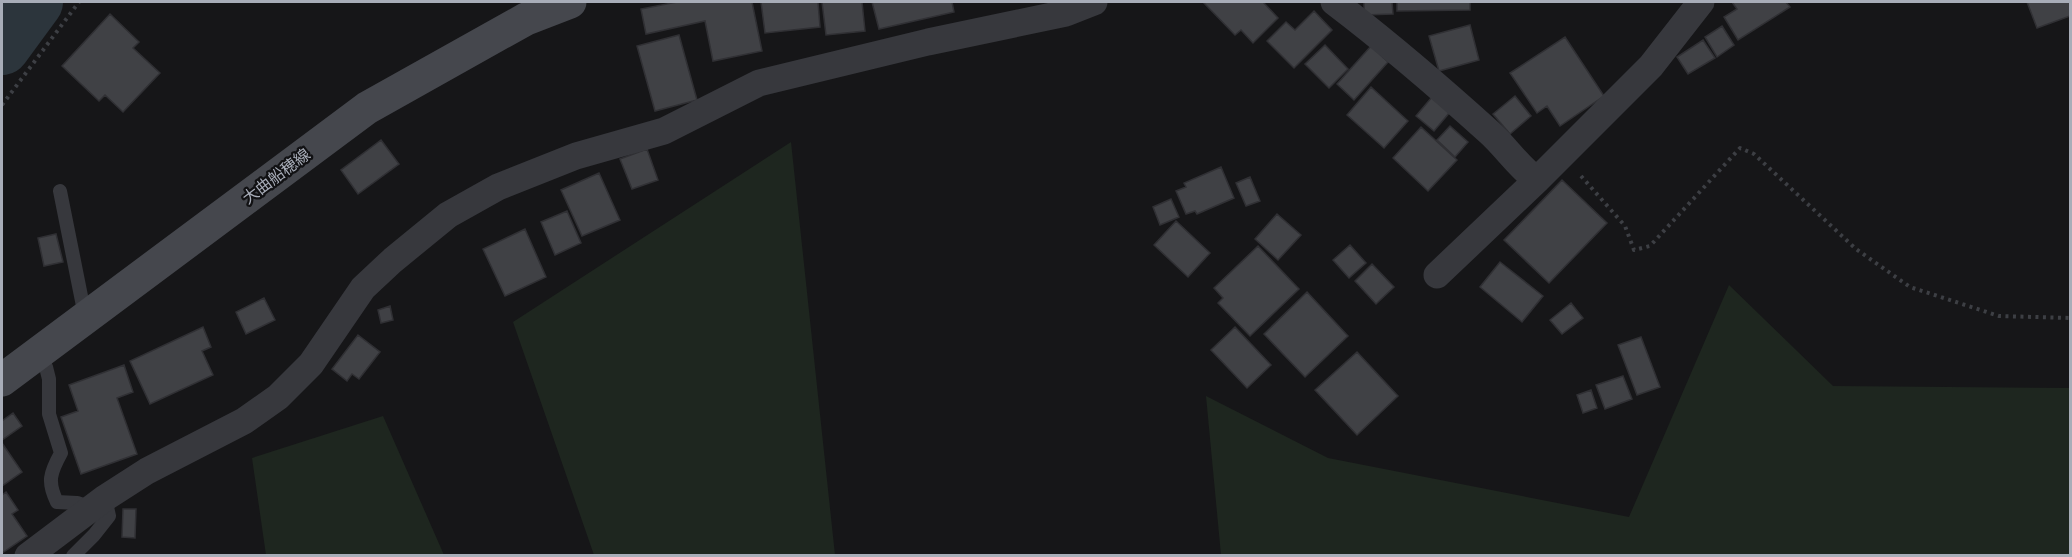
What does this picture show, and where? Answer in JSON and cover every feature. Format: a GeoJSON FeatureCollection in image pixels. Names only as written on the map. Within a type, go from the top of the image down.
{"type":"FeatureCollection","features":[{"type":"Feature","properties":{"kind":"main road","name":"大曲船穂線"},"geometry":{"type":"LineString","coordinates":[[2,380],[367,108],[526,19],[570,2]]}},
{"type":"Feature","properties":{"kind":"street"},"geometry":{"type":"LineString","coordinates":[[28,555],[98,503],[147,471],[244,421],[278,397],[311,364],[363,288],[448,214],[498,187],[576,156],[664,131],[759,83],[928,42],[1066,13],[1094,2]]}},
{"type":"Feature","properties":{"kind":"street"},"geometry":{"type":"LineString","coordinates":[[1334,2],[1397,50],[1503,144],[1537,180]]}},
{"type":"Feature","properties":{"kind":"street"},"geometry":{"type":"LineString","coordinates":[[1437,275],[1563,155],[1651,66],[1701,2]]}},
{"type":"Feature","properties":{"kind":"lane"},"geometry":{"type":"LineString","coordinates":[[60,191],[85,318]]}},
{"type":"Feature","properties":{"kind":"lane"},"geometry":{"type":"LineString","coordinates":[[46,367],[49,380],[49,414],[61,453],[52,468],[49,487],[57,502],[98,503],[109,516],[94,535],[73,555]]}},
{"type":"Feature","properties":{"kind":"path"},"geometry":{"type":"LineString","coordinates":[[2,105],[79,2]]}},
{"type":"Feature","properties":{"kind":"path"},"geometry":{"type":"LineString","coordinates":[[1563,155],[1625,226],[1635,250],[1650,246],[1740,148],[1754,154],[1856,249],[1910,287],[1999,316],[2070,318]]}},
{"type":"Feature","properties":{"kind":"shaded area"},"geometry":{"type":"Polygon","coordinates":[[[791,142],[835,555],[594,555],[513,322],[791,142]]]}},
{"type":"Feature","properties":{"kind":"shaded area"},"geometry":{"type":"Polygon","coordinates":[[[1729,285],[1833,386],[2070,388],[2070,555],[1221,555],[1206,396],[1328,458],[1629,517],[1729,285]]]}},
{"type":"Feature","properties":{"kind":"shaded area"},"geometry":{"type":"Polygon","coordinates":[[[383,416],[444,555],[266,555],[252,458],[383,416]]]}},
{"type":"Feature","properties":{"kind":"building"},"geometry":{"type":"Polygon","coordinates":[[[677,2],[752,2],[762,51],[713,61],[705,21],[646,34],[641,9],[677,2]]]}},
{"type":"Feature","properties":{"kind":"building"},"geometry":{"type":"Polygon","coordinates":[[[761,2],[818,2],[820,27],[765,33],[761,2]]]}},
{"type":"Feature","properties":{"kind":"building"},"geometry":{"type":"Polygon","coordinates":[[[822,2],[862,2],[865,31],[826,35],[822,2]]]}},
{"type":"Feature","properties":{"kind":"building"},"geometry":{"type":"Polygon","coordinates":[[[872,2],[952,2],[954,12],[879,29],[872,2]]]}},
{"type":"Feature","properties":{"kind":"building"},"geometry":{"type":"Polygon","coordinates":[[[1203,2],[1263,2],[1278,18],[1253,43],[1241,30],[1235,35],[1203,2]]]}},
{"type":"Feature","properties":{"kind":"building"},"geometry":{"type":"Polygon","coordinates":[[[1364,2],[1392,2],[1393,14],[1364,15],[1364,2]]]}},
{"type":"Feature","properties":{"kind":"building"},"geometry":{"type":"Polygon","coordinates":[[[1397,2],[1470,2],[1470,10],[1397,11],[1397,2]]]}},
{"type":"Feature","properties":{"kind":"building"},"geometry":{"type":"Polygon","coordinates":[[[1732,2],[1786,2],[1790,7],[1738,40],[1724,17],[1737,9],[1732,2]]]}},
{"type":"Feature","properties":{"kind":"building"},"geometry":{"type":"Polygon","coordinates":[[[2027,2],[2070,2],[2070,16],[2037,28],[2027,2]]]}},
{"type":"Feature","properties":{"kind":"building"},"geometry":{"type":"Polygon","coordinates":[[[1314,11],[1332,30],[1294,68],[1267,41],[1286,22],[1295,30],[1314,11]]]}},
{"type":"Feature","properties":{"kind":"building"},"geometry":{"type":"Polygon","coordinates":[[[110,14],[139,42],[133,48],[160,73],[123,112],[105,95],[99,101],[62,66],[110,14]]]}},
{"type":"Feature","properties":{"kind":"building"},"geometry":{"type":"Polygon","coordinates":[[[1470,25],[1479,60],[1439,71],[1429,36],[1470,25]]]}},
{"type":"Feature","properties":{"kind":"building"},"geometry":{"type":"Polygon","coordinates":[[[1722,26],[1734,45],[1717,57],[1705,37],[1722,26]]]}},
{"type":"Feature","properties":{"kind":"building"},"geometry":{"type":"Polygon","coordinates":[[[679,35],[697,100],[655,111],[637,46],[679,35]]]}},
{"type":"Feature","properties":{"kind":"building"},"geometry":{"type":"Polygon","coordinates":[[[1565,37],[1604,96],[1560,126],[1547,106],[1537,113],[1510,73],[1565,37]]]}},
{"type":"Feature","properties":{"kind":"building"},"geometry":{"type":"Polygon","coordinates":[[[1703,40],[1715,58],[1688,74],[1677,57],[1703,40]]]}},
{"type":"Feature","properties":{"kind":"building"},"geometry":{"type":"Polygon","coordinates":[[[1325,45],[1348,69],[1329,88],[1305,64],[1325,45]]]}},
{"type":"Feature","properties":{"kind":"building"},"geometry":{"type":"Polygon","coordinates":[[[1371,46],[1388,62],[1354,100],[1337,84],[1371,46]]]}},
{"type":"Feature","properties":{"kind":"building"},"geometry":{"type":"Polygon","coordinates":[[[1371,87],[1408,121],[1384,148],[1347,115],[1371,87]]]}},
{"type":"Feature","properties":{"kind":"building"},"geometry":{"type":"Polygon","coordinates":[[[1515,96],[1531,116],[1510,134],[1493,114],[1515,96]]]}},
{"type":"Feature","properties":{"kind":"building"},"geometry":{"type":"Polygon","coordinates":[[[1432,97],[1450,112],[1434,131],[1416,116],[1432,97]]]}},
{"type":"Feature","properties":{"kind":"building"},"geometry":{"type":"Polygon","coordinates":[[[1450,126],[1468,142],[1455,157],[1437,140],[1450,126]]]}},
{"type":"Feature","properties":{"kind":"building"},"geometry":{"type":"Polygon","coordinates":[[[1421,127],[1457,160],[1428,191],[1393,158],[1421,127]]]}},
{"type":"Feature","properties":{"kind":"building"},"geometry":{"type":"Polygon","coordinates":[[[381,140],[399,164],[358,194],[341,170],[381,140]]]}},
{"type":"Feature","properties":{"kind":"building"},"geometry":{"type":"Polygon","coordinates":[[[647,149],[658,180],[632,189],[620,159],[647,149]]]}},
{"type":"Feature","properties":{"kind":"building"},"geometry":{"type":"Polygon","coordinates":[[[1221,167],[1234,198],[1197,214],[1195,211],[1186,214],[1176,191],[1186,187],[1184,183],[1221,167]]]}},
{"type":"Feature","properties":{"kind":"building"},"geometry":{"type":"Polygon","coordinates":[[[599,173],[620,220],[582,236],[561,190],[599,173]]]}},
{"type":"Feature","properties":{"kind":"building"},"geometry":{"type":"Polygon","coordinates":[[[1250,177],[1260,201],[1246,206],[1236,183],[1250,177]]]}},
{"type":"Feature","properties":{"kind":"building"},"geometry":{"type":"Polygon","coordinates":[[[1562,180],[1607,223],[1549,283],[1504,240],[1562,180]]]}},
{"type":"Feature","properties":{"kind":"building"},"geometry":{"type":"Polygon","coordinates":[[[1171,199],[1179,217],[1160,225],[1153,207],[1171,199]]]}},
{"type":"Feature","properties":{"kind":"building"},"geometry":{"type":"Polygon","coordinates":[[[567,211],[581,243],[555,255],[541,222],[567,211]]]}},
{"type":"Feature","properties":{"kind":"building"},"geometry":{"type":"Polygon","coordinates":[[[1277,214],[1301,235],[1278,260],[1255,239],[1277,214]]]}},
{"type":"Feature","properties":{"kind":"building"},"geometry":{"type":"Polygon","coordinates":[[[1176,221],[1210,253],[1188,277],[1154,245],[1176,221]]]}},
{"type":"Feature","properties":{"kind":"building"},"geometry":{"type":"Polygon","coordinates":[[[525,229],[546,277],[505,296],[483,249],[525,229]]]}},
{"type":"Feature","properties":{"kind":"building"},"geometry":{"type":"Polygon","coordinates":[[[56,234],[63,262],[44,266],[38,238],[56,234]]]}},
{"type":"Feature","properties":{"kind":"building"},"geometry":{"type":"Polygon","coordinates":[[[1350,245],[1366,263],[1349,278],[1333,260],[1350,245]]]}},
{"type":"Feature","properties":{"kind":"building"},"geometry":{"type":"Polygon","coordinates":[[[1258,246],[1299,289],[1250,336],[1218,303],[1223,298],[1214,288],[1258,246]]]}},
{"type":"Feature","properties":{"kind":"building"},"geometry":{"type":"Polygon","coordinates":[[[1500,262],[1543,296],[1522,322],[1480,287],[1500,262]]]}},
{"type":"Feature","properties":{"kind":"building"},"geometry":{"type":"Polygon","coordinates":[[[1372,264],[1394,287],[1376,304],[1355,281],[1372,264]]]}},
{"type":"Feature","properties":{"kind":"building"},"geometry":{"type":"Polygon","coordinates":[[[1307,292],[1348,336],[1305,377],[1264,334],[1307,292]]]}},
{"type":"Feature","properties":{"kind":"building"},"geometry":{"type":"Polygon","coordinates":[[[264,298],[275,320],[246,334],[236,312],[264,298]]]}},
{"type":"Feature","properties":{"kind":"building"},"geometry":{"type":"Polygon","coordinates":[[[1571,303],[1583,318],[1562,334],[1550,320],[1571,303]]]}},
{"type":"Feature","properties":{"kind":"building"},"geometry":{"type":"Polygon","coordinates":[[[390,306],[393,320],[381,323],[378,310],[390,306]]]}},
{"type":"Feature","properties":{"kind":"building"},"geometry":{"type":"Polygon","coordinates":[[[203,327],[211,347],[202,351],[213,375],[150,404],[130,361],[203,327]]]}},
{"type":"Feature","properties":{"kind":"building"},"geometry":{"type":"Polygon","coordinates":[[[1235,327],[1271,365],[1247,388],[1211,350],[1235,327]]]}},
{"type":"Feature","properties":{"kind":"building"},"geometry":{"type":"Polygon","coordinates":[[[358,335],[380,352],[359,379],[352,374],[347,381],[332,369],[358,335]]]}},
{"type":"Feature","properties":{"kind":"building"},"geometry":{"type":"Polygon","coordinates":[[[1641,337],[1660,387],[1637,395],[1618,345],[1641,337]]]}},
{"type":"Feature","properties":{"kind":"building"},"geometry":{"type":"Polygon","coordinates":[[[1357,352],[1398,396],[1357,435],[1315,390],[1357,352]]]}},
{"type":"Feature","properties":{"kind":"building"},"geometry":{"type":"Polygon","coordinates":[[[124,365],[133,392],[117,398],[137,454],[81,474],[61,417],[78,411],[69,385],[124,365]]]}},
{"type":"Feature","properties":{"kind":"building"},"geometry":{"type":"Polygon","coordinates":[[[1623,376],[1632,399],[1605,409],[1596,385],[1623,376]]]}},
{"type":"Feature","properties":{"kind":"building"},"geometry":{"type":"Polygon","coordinates":[[[1591,390],[1597,408],[1583,413],[1577,395],[1591,390]]]}},
{"type":"Feature","properties":{"kind":"building"},"geometry":{"type":"Polygon","coordinates":[[[13,413],[22,426],[2,440],[2,421],[13,413]]]}},
{"type":"Feature","properties":{"kind":"building"},"geometry":{"type":"Polygon","coordinates":[[[2,443],[22,472],[2,486],[2,443]]]}},
{"type":"Feature","properties":{"kind":"building"},"geometry":{"type":"Polygon","coordinates":[[[6,492],[18,510],[12,514],[27,536],[2,553],[2,495],[6,492]]]}},
{"type":"Feature","properties":{"kind":"building"},"geometry":{"type":"Polygon","coordinates":[[[123,509],[136,509],[135,538],[122,537],[123,509]]]}},
{"type":"Feature","properties":{"kind":"waterway"},"geometry":{"type":"LineString","coordinates":[[2,47],[35,2]]}}]}
